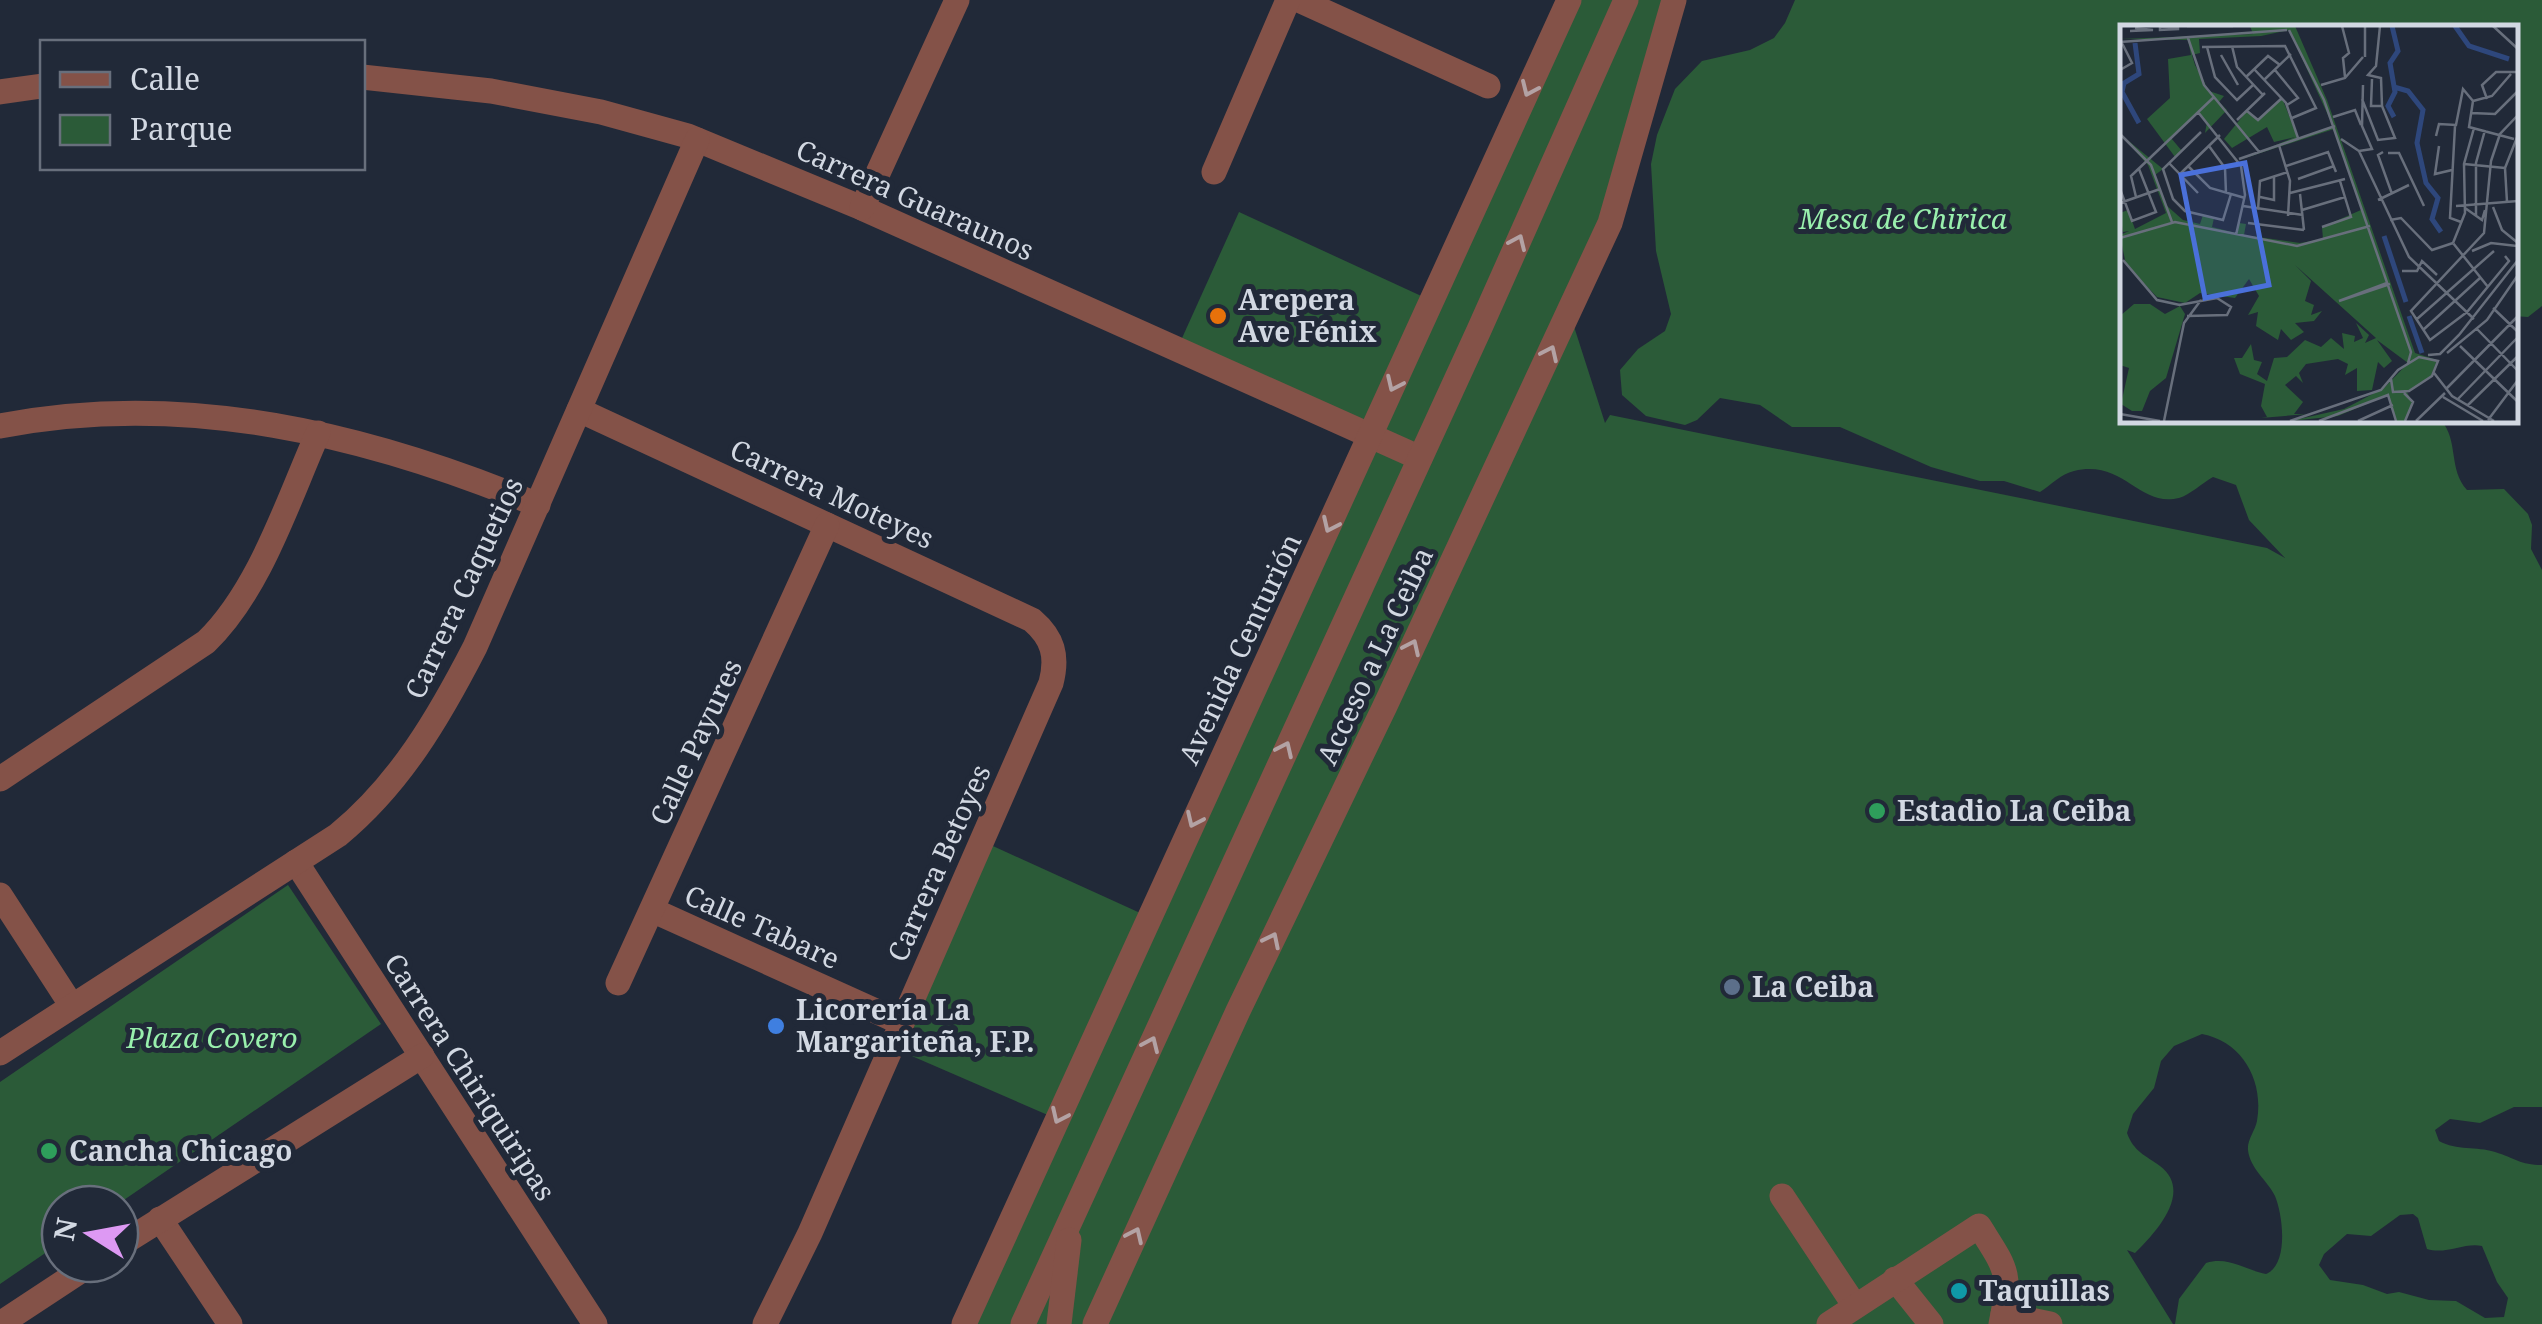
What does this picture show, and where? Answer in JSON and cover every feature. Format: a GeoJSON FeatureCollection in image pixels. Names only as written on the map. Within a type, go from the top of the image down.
{"type":"FeatureCollection","features":[{"type":"Feature","properties":{"kind":"street"},"geometry":{"type":"LineString","coordinates":[[862,208],[957,0]]}},
{"type":"Feature","properties":{"kind":"street"},"geometry":{"type":"LineString","coordinates":[[1214,172],[1288,0]]}},
{"type":"Feature","properties":{"kind":"street"},"geometry":{"type":"LineString","coordinates":[[1299,0],[1488,86]]}},
{"type":"Feature","properties":{"kind":"street","name":"Avenida Centurión"},"geometry":{"type":"LineString","coordinates":[[964,1324],[1569,0]]}},
{"type":"Feature","properties":{"kind":"street"},"geometry":{"type":"LineString","coordinates":[[1023,1324],[1626,0]]}},
{"type":"Feature","properties":{"kind":"street","name":"Acceso a La Ceiba"},"geometry":{"type":"LineString","coordinates":[[1095,1324],[1230,1027],[1602,240],[1633,150],[1674,0]]}},
{"type":"Feature","properties":{"kind":"street","name":"Carrera Guaraunos"},"geometry":{"type":"LineString","coordinates":[[365,76],[524,97],[601,112],[697,140],[862,208],[1420,458]]}},
{"type":"Feature","properties":{"kind":"street"},"geometry":{"type":"LineString","coordinates":[[0,92],[40,86]]}},
{"type":"Feature","properties":{"kind":"street","name":"Carrera Caquetios"},"geometry":{"type":"LineString","coordinates":[[0,1053],[296,862],[360,816],[410,759],[475,647],[697,140]]}},
{"type":"Feature","properties":{"kind":"street","name":"Carrera Moteyes"},"geometry":{"type":"LineString","coordinates":[[579,410],[1032,620],[1051,642]]}},
{"type":"Feature","properties":{"kind":"street"},"geometry":{"type":"LineString","coordinates":[[0,426],[71,414],[201,414],[318,433],[450,472],[538,505]]}},
{"type":"Feature","properties":{"kind":"street"},"geometry":{"type":"LineString","coordinates":[[0,779],[206,642],[223,626],[250,582],[318,433]]}},
{"type":"Feature","properties":{"kind":"street","name":"Calle Payures"},"geometry":{"type":"LineString","coordinates":[[618,983],[828,525]]}},
{"type":"Feature","properties":{"kind":"street","name":"Carrera Betoyes"},"geometry":{"type":"LineString","coordinates":[[765,1324],[802,1249],[1050,683],[1054,656],[1051,642]]}},
{"type":"Feature","properties":{"kind":"street","name":"Carrera Chiriquiripas"},"geometry":{"type":"LineString","coordinates":[[296,862],[594,1324]]}},
{"type":"Feature","properties":{"kind":"street"},"geometry":{"type":"LineString","coordinates":[[0,895],[72,1006]]}},
{"type":"Feature","properties":{"kind":"street","name":"Calle Tabare"},"geometry":{"type":"LineString","coordinates":[[652,910],[902,1022]]}},
{"type":"Feature","properties":{"kind":"street"},"geometry":{"type":"LineString","coordinates":[[140,1232],[422,1056]]}},
{"type":"Feature","properties":{"kind":"street"},"geometry":{"type":"LineString","coordinates":[[1782,1196],[1855,1306]]}},
{"type":"Feature","properties":{"kind":"street"},"geometry":{"type":"LineString","coordinates":[[1059,1324],[1072,1217]]}},
{"type":"Feature","properties":{"kind":"street"},"geometry":{"type":"LineString","coordinates":[[160,1219],[230,1324]]}},
{"type":"Feature","properties":{"kind":"street"},"geometry":{"type":"LineString","coordinates":[[1829,1324],[1979,1226],[2007,1270],[2008,1291],[2002,1319],[2050,1324]]}},
{"type":"Feature","properties":{"kind":"street"},"geometry":{"type":"LineString","coordinates":[[1895,1279],[1924,1316]]}},
{"type":"Feature","properties":{"kind":"street"},"geometry":{"type":"LineString","coordinates":[[0,1324],[61,1284]]}},
{"type":"Feature","properties":{"kind":"green space","name":"Mesa de Chirica"},"geometry":{"type":"Polygon","coordinates":[[[1569,0],[1674,0],[1569,311],[1605,423],[1610,415],[2267,548],[2285,558],[2249,520],[2236,485],[2213,477],[2179,498],[2165,499],[2119,477],[2091,469],[2069,472],[2040,492],[1931,467],[1840,427],[1792,427],[1760,405],[1720,398],[1697,420],[1685,425],[1646,416],[1622,395],[1620,370],[1638,349],[1665,331],[1671,314],[1656,251],[1651,164],[1657,135],[1675,89],[1702,61],[1750,50],[1774,38],[1795,0],[2542,0],[2542,306],[2528,317],[2517,316],[2517,25],[2120,25],[2120,422],[2442,422],[2450,437],[2457,473],[2467,490],[2504,489],[2528,514],[2532,525],[2531,549],[2542,570],[2542,1107],[2514,1107],[2480,1123],[2450,1119],[2435,1130],[2439,1141],[2446,1144],[2488,1150],[2542,1165],[2542,1324],[2175,1324],[2179,1299],[2206,1263],[2230,1262],[2266,1274],[2278,1261],[2281,1250],[2278,1204],[2248,1150],[2257,1121],[2253,1078],[2248,1066],[2229,1045],[2202,1034],[2174,1046],[2161,1061],[2154,1088],[2133,1114],[2127,1133],[2137,1149],[2170,1176],[2173,1188],[2161,1224],[2135,1253],[2127,1250],[2173,1324],[964,1324],[1057,1119],[891,1047],[982,841],[1149,917],[1569,0]],[[2413,1214],[2400,1215],[2371,1236],[2347,1234],[2324,1254],[2319,1265],[2330,1280],[2363,1285],[2387,1294],[2399,1292],[2429,1300],[2456,1301],[2485,1318],[2504,1317],[2508,1298],[2482,1246],[2427,1249],[2418,1218],[2413,1214]]]}},
{"type":"Feature","properties":{"kind":"green space"},"geometry":{"type":"Polygon","coordinates":[[[1239,212],[1430,300],[1369,433],[1178,347],[1239,212]]]}},
{"type":"Feature","properties":{"kind":"green space","name":"Plaza Covero"},"geometry":{"type":"Polygon","coordinates":[[[288,885],[381,1024],[140,1189],[140,1184],[40,1184],[40,1257],[0,1284],[0,1082],[288,885]]]}},
{"type":"Feature","properties":{"kind":"place","name":"Arepera Ave Fénix"},"geometry":{"type":"Point","coordinates":[1218,316]}},
{"type":"Feature","properties":{"kind":"place","name":"Estadio La Ceiba"},"geometry":{"type":"Point","coordinates":[1877,811]}},
{"type":"Feature","properties":{"kind":"place","name":"La Ceiba"},"geometry":{"type":"Point","coordinates":[1732,987]}},
{"type":"Feature","properties":{"kind":"place","name":"Licorería La Margariteña, F.P."},"geometry":{"type":"Point","coordinates":[776,1026]}},
{"type":"Feature","properties":{"kind":"place","name":"Cancha Chicago"},"geometry":{"type":"Point","coordinates":[49,1151]}},
{"type":"Feature","properties":{"kind":"place","name":"Taquillas"},"geometry":{"type":"Point","coordinates":[1959,1291]}}]}
